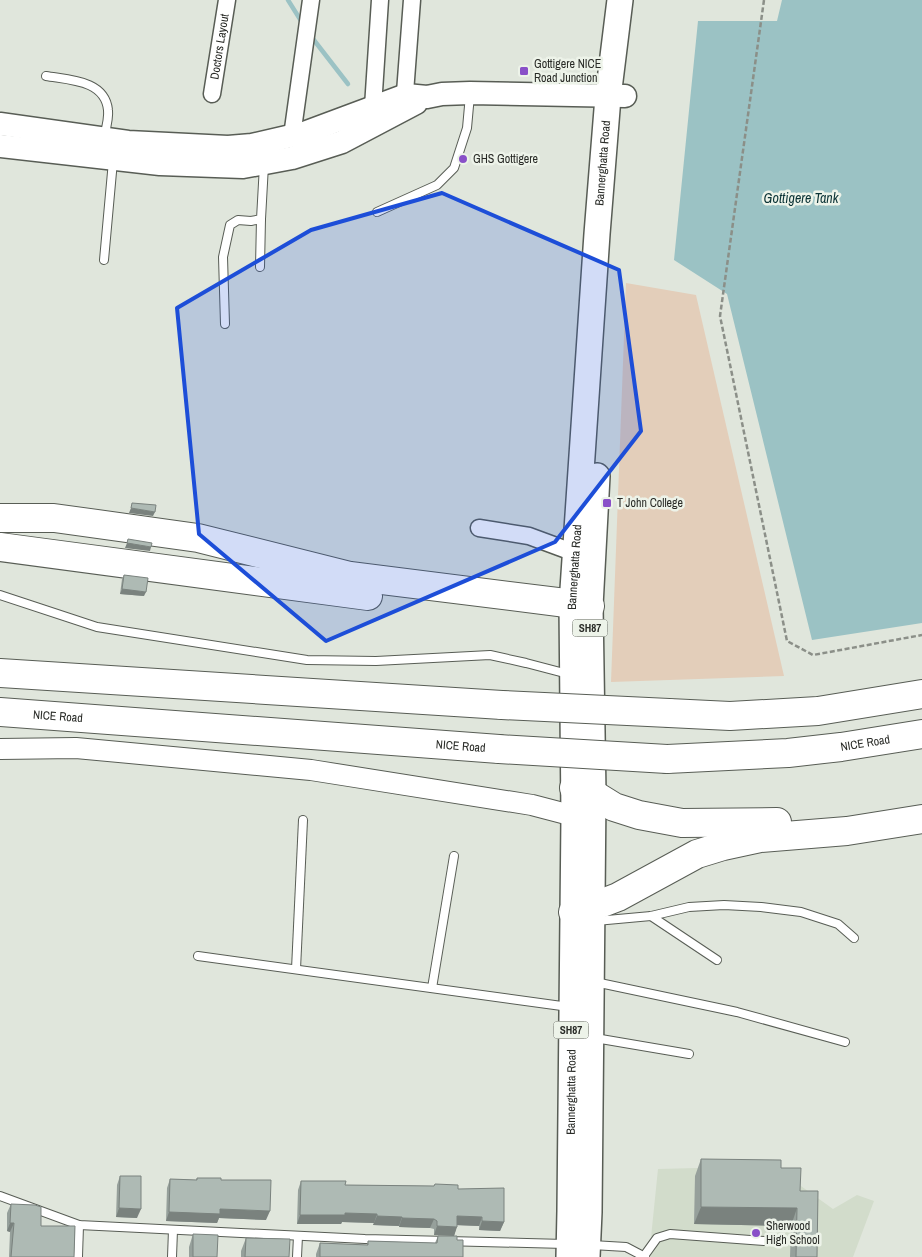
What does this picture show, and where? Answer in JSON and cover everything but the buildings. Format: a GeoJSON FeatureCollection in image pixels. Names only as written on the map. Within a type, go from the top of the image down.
{"type":"FeatureCollection","features":[{"type":"Feature","properties":{"kind":"highway"},"geometry":{"type":"LineString","coordinates":[[0,518],[54,518],[206,540],[350,576],[581,613]]}},
{"type":"Feature","properties":{"kind":"highway"},"geometry":{"type":"LineString","coordinates":[[0,546],[505,614],[581,613]]}},
{"type":"Feature","properties":{"kind":"highway"},"geometry":{"type":"LineString","coordinates":[[0,673],[502,705],[730,716],[818,711],[922,694]]}},
{"type":"Feature","properties":{"kind":"highway","name":"NICE Road"},"geometry":{"type":"LineString","coordinates":[[0,712],[135,720],[499,749],[666,759],[788,753],[922,734]]}},
{"type":"Feature","properties":{"kind":"highway"},"geometry":{"type":"LineString","coordinates":[[583,791],[614,807],[639,815],[682,823],[798,822],[895,811],[922,806]]}},
{"type":"Feature","properties":{"kind":"highway"},"geometry":{"type":"LineString","coordinates":[[585,914],[697,854],[723,846],[760,838],[847,831],[922,819]]}},
{"type":"Feature","properties":{"kind":"main road","name":"Bannerghatta Road"},"geometry":{"type":"LineString","coordinates":[[578,1251],[590,1037],[581,1009],[590,981],[574,816],[583,791],[572,676],[581,613],[593,567],[604,314],[617,96],[620,0]]}},
{"type":"Feature","properties":{"kind":"main road","name":"Bannerghatta Road"},"geometry":{"type":"LineString","coordinates":[[578,1251],[581,1009],[585,914],[581,613],[575,553],[597,234],[617,96],[635,0]]}},
{"type":"Feature","properties":{"kind":"main road"},"geometry":{"type":"LineString","coordinates":[[0,146],[107,152],[128,142],[228,147],[252,145],[292,136],[373,107],[442,94],[617,96]]}},
{"type":"Feature","properties":{"kind":"main road"},"geometry":{"type":"LineString","coordinates":[[0,124],[160,164],[243,167],[292,158],[342,142],[412,101]]}},
{"type":"Feature","properties":{"kind":"street","name":"Doctors Layout"},"geometry":{"type":"LineString","coordinates":[[212,94],[227,0]]}},
{"type":"Feature","properties":{"kind":"street"},"geometry":{"type":"LineString","coordinates":[[292,136],[311,0]]}},
{"type":"Feature","properties":{"kind":"street"},"geometry":{"type":"LineString","coordinates":[[373,107],[380,0]]}},
{"type":"Feature","properties":{"kind":"street"},"geometry":{"type":"LineString","coordinates":[[412,0],[412,101]]}},
{"type":"Feature","properties":{"kind":"street"},"geometry":{"type":"LineString","coordinates":[[479,528],[529,536],[575,553]]}},
{"type":"Feature","properties":{"kind":"street"},"geometry":{"type":"LineString","coordinates":[[0,749],[76,748],[311,770],[532,805],[574,816]]}},
{"type":"Feature","properties":{"kind":"lane"},"geometry":{"type":"LineString","coordinates":[[46,76],[83,82],[94,88],[104,98],[109,111],[104,260]]}},
{"type":"Feature","properties":{"kind":"lane"},"geometry":{"type":"LineString","coordinates":[[377,212],[437,185],[454,168],[467,128],[470,93]]}},
{"type":"Feature","properties":{"kind":"lane"},"geometry":{"type":"LineString","coordinates":[[260,267],[260,219],[265,163]]}},
{"type":"Feature","properties":{"kind":"lane"},"geometry":{"type":"LineString","coordinates":[[226,324],[223,257],[230,225],[238,220],[251,222],[260,219]]}},
{"type":"Feature","properties":{"kind":"lane"},"geometry":{"type":"LineString","coordinates":[[0,595],[97,627],[307,660],[376,661],[490,656],[526,663],[572,676]]}},
{"type":"Feature","properties":{"kind":"lane"},"geometry":{"type":"LineString","coordinates":[[296,970],[303,820]]}},
{"type":"Feature","properties":{"kind":"lane"},"geometry":{"type":"LineString","coordinates":[[432,988],[454,856]]}},
{"type":"Feature","properties":{"kind":"lane"},"geometry":{"type":"LineString","coordinates":[[585,914],[651,916],[689,907],[724,905],[762,906],[801,912],[838,924],[854,938]]}},
{"type":"Feature","properties":{"kind":"lane"},"geometry":{"type":"LineString","coordinates":[[651,916],[717,960]]}},
{"type":"Feature","properties":{"kind":"lane"},"geometry":{"type":"LineString","coordinates":[[198,956],[581,1009]]}},
{"type":"Feature","properties":{"kind":"lane"},"geometry":{"type":"LineString","coordinates":[[590,981],[737,1012],[845,1042]]}},
{"type":"Feature","properties":{"kind":"lane"},"geometry":{"type":"LineString","coordinates":[[590,1037],[689,1054]]}},
{"type":"Feature","properties":{"kind":"lane"},"geometry":{"type":"LineString","coordinates":[[0,1196],[79,1225],[578,1251],[626,1247],[644,1256],[656,1238],[670,1234],[764,1241]]}},
{"type":"Feature","properties":{"kind":"lane"},"geometry":{"type":"LineString","coordinates":[[78,1257],[79,1225]]}},
{"type":"Feature","properties":{"kind":"lane"},"geometry":{"type":"LineString","coordinates":[[172,1257],[173,1230]]}},
{"type":"Feature","properties":{"kind":"lane"},"geometry":{"type":"LineString","coordinates":[[297,1257],[298,1236]]}},
{"type":"Feature","properties":{"kind":"path"},"geometry":{"type":"LineString","coordinates":[[764,0],[720,316],[787,641],[813,654],[922,635]]}},
{"type":"Feature","properties":{"kind":"highlighted area"},"geometry":{"type":"Polygon","coordinates":[[[442,193],[619,270],[641,431],[555,542],[326,641],[199,534],[177,308],[311,230],[442,193]]]}},
{"type":"Feature","properties":{"kind":"shaded area"},"geometry":{"type":"Polygon","coordinates":[[[626,283],[696,295],[784,676],[611,682],[626,283]]]}},
{"type":"Feature","properties":{"kind":"shaded area","name":"Sherwood High School"},"geometry":{"type":"Polygon","coordinates":[[[773,1166],[833,1209],[857,1195],[874,1201],[853,1257],[649,1257],[658,1169],[773,1166]]]}},
{"type":"Feature","properties":{"kind":"water","name":"Gottigere Tank"},"geometry":{"type":"Polygon","coordinates":[[[782,0],[922,0],[922,623],[812,640],[727,294],[674,260],[698,21],[777,21],[782,0]]]}},
{"type":"Feature","properties":{"kind":"waterway"},"geometry":{"type":"LineString","coordinates":[[288,0],[303,24]]}},
{"type":"Feature","properties":{"kind":"waterway"},"geometry":{"type":"LineString","coordinates":[[310,35],[348,84]]}},
{"type":"Feature","properties":{"kind":"place","name":"Gottigere NICE Road Junction"},"geometry":{"type":"Point","coordinates":[524,71]}},
{"type":"Feature","properties":{"kind":"place","name":"GHS Gottigere"},"geometry":{"type":"Point","coordinates":[463,159]}},
{"type":"Feature","properties":{"kind":"place","name":"T John College"},"geometry":{"type":"Point","coordinates":[607,503]}},
{"type":"Feature","properties":{"kind":"place","name":"Sherwood High School"},"geometry":{"type":"Point","coordinates":[756,1233]}}]}
